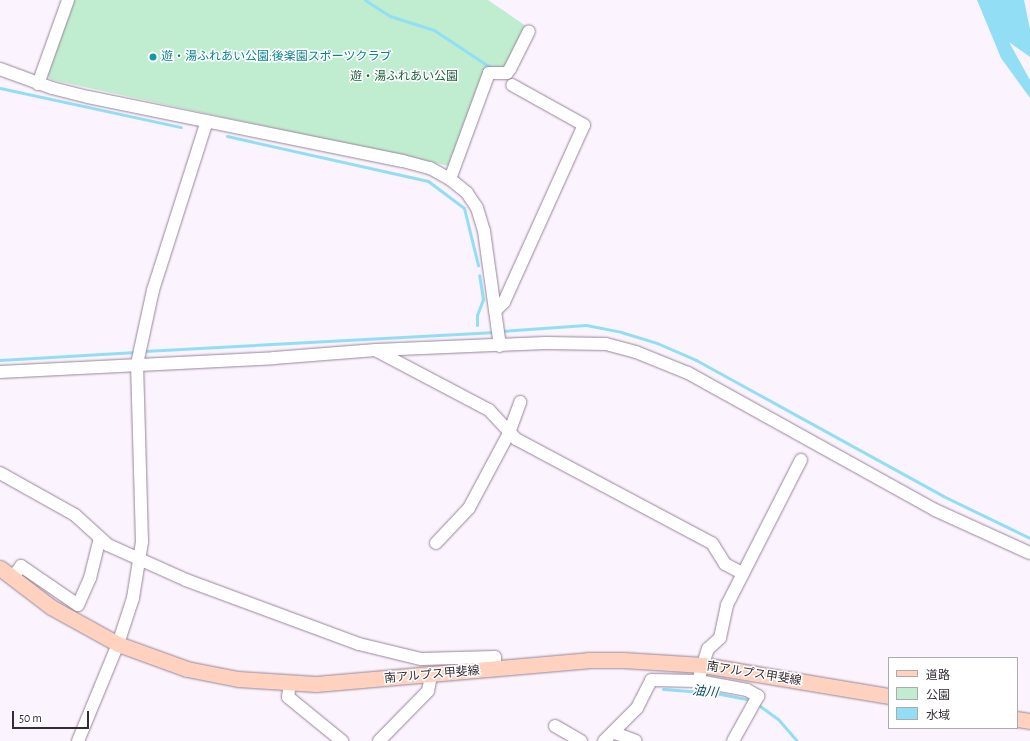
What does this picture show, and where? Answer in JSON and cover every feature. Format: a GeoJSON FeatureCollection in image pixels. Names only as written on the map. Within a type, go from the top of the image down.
{"type":"FeatureCollection","features":[{"type":"Feature","properties":{"kind":"main road","name":"南アルプス甲斐線"},"geometry":{"type":"LineString","coordinates":[[0,568],[51,607],[118,644],[150,657],[194,670],[238,679],[316,684],[495,670],[588,660],[669,662],[703,665],[888,696]]}},
{"type":"Feature","properties":{"kind":"main road"},"geometry":{"type":"LineString","coordinates":[[1018,719],[1030,721]]}},
{"type":"Feature","properties":{"kind":"street"},"geometry":{"type":"LineString","coordinates":[[38,84],[68,0]]}},
{"type":"Feature","properties":{"kind":"street"},"geometry":{"type":"LineString","coordinates":[[450,179],[489,73],[506,73],[510,69],[529,31]]}},
{"type":"Feature","properties":{"kind":"street"},"geometry":{"type":"LineString","coordinates":[[0,69],[38,84],[207,121],[403,161],[430,168],[450,179],[467,193],[477,208],[484,231],[500,346]]}},
{"type":"Feature","properties":{"kind":"street"},"geometry":{"type":"LineString","coordinates":[[496,310],[504,302],[584,125],[512,85]]}},
{"type":"Feature","properties":{"kind":"street"},"geometry":{"type":"LineString","coordinates":[[78,741],[118,644],[134,598],[140,560],[137,364],[153,290],[207,121]]}},
{"type":"Feature","properties":{"kind":"street"},"geometry":{"type":"LineString","coordinates":[[0,372],[274,358],[376,350],[579,342],[606,344],[636,352],[688,373],[935,510],[1030,553]]}},
{"type":"Feature","properties":{"kind":"street"},"geometry":{"type":"LineString","coordinates":[[376,350],[489,410],[508,433],[712,543],[725,564],[742,573]]}},
{"type":"Feature","properties":{"kind":"street"},"geometry":{"type":"LineString","coordinates":[[436,543],[469,508],[508,433],[520,402]]}},
{"type":"Feature","properties":{"kind":"street"},"geometry":{"type":"LineString","coordinates":[[698,681],[708,649],[720,638],[727,606],[742,573],[801,460]]}},
{"type":"Feature","properties":{"kind":"street"},"geometry":{"type":"LineString","coordinates":[[0,473],[74,516],[108,545],[186,580],[359,644],[421,660],[495,657],[495,670]]}},
{"type":"Feature","properties":{"kind":"street"},"geometry":{"type":"LineString","coordinates":[[12,578],[21,566],[78,605],[90,578],[100,538]]}},
{"type":"Feature","properties":{"kind":"street"},"geometry":{"type":"LineString","coordinates":[[379,741],[428,691],[431,675]]}},
{"type":"Feature","properties":{"kind":"street"},"geometry":{"type":"LineString","coordinates":[[604,741],[615,732],[637,708],[651,680],[698,681],[747,690],[758,696],[733,741]]}},
{"type":"Feature","properties":{"kind":"street"},"geometry":{"type":"LineString","coordinates":[[290,683],[288,697],[342,741]]}},
{"type":"Feature","properties":{"kind":"street"},"geometry":{"type":"LineString","coordinates":[[554,726],[581,741]]}},
{"type":"Feature","properties":{"kind":"street"},"geometry":{"type":"LineString","coordinates":[[615,732],[636,741]]}},
{"type":"Feature","properties":{"kind":"green space","name":"遊・湯ふれあい公園"},"geometry":{"type":"Polygon","coordinates":[[[74,0],[488,0],[526,26],[505,68],[495,67],[449,166],[52,80],[48,77],[48,74],[74,0]]]}},
{"type":"Feature","properties":{"kind":"water"},"geometry":{"type":"Polygon","coordinates":[[[977,0],[1024,0],[1030,29],[1030,57],[1009,42],[1030,80],[1030,98],[1001,58],[977,0]]]}},
{"type":"Feature","properties":{"kind":"waterway"},"geometry":{"type":"LineString","coordinates":[[365,0],[390,16],[434,30],[490,67]]}},
{"type":"Feature","properties":{"kind":"waterway"},"geometry":{"type":"LineString","coordinates":[[0,88],[181,127]]}},
{"type":"Feature","properties":{"kind":"waterway"},"geometry":{"type":"LineString","coordinates":[[227,136],[428,181],[464,208],[478,265]]}},
{"type":"Feature","properties":{"kind":"waterway"},"geometry":{"type":"LineString","coordinates":[[477,325],[477,315],[483,299],[479,275]]}},
{"type":"Feature","properties":{"kind":"waterway"},"geometry":{"type":"LineString","coordinates":[[501,331],[586,325],[621,332],[657,343],[696,360],[943,496],[1030,538]]}},
{"type":"Feature","properties":{"kind":"waterway"},"geometry":{"type":"LineString","coordinates":[[144,351],[495,332]]}},
{"type":"Feature","properties":{"kind":"waterway"},"geometry":{"type":"LineString","coordinates":[[0,360],[136,352]]}},
{"type":"Feature","properties":{"kind":"waterway","name":"油川"},"geometry":{"type":"LineString","coordinates":[[663,689],[715,693],[746,699]]}},
{"type":"Feature","properties":{"kind":"waterway","name":"油川"},"geometry":{"type":"LineString","coordinates":[[760,706],[778,719],[797,741]]}},
{"type":"Feature","properties":{"kind":"place","name":"遊・湯ふれあい公園;後楽園スポーツクラブ"},"geometry":{"type":"Point","coordinates":[153,57]}}]}
